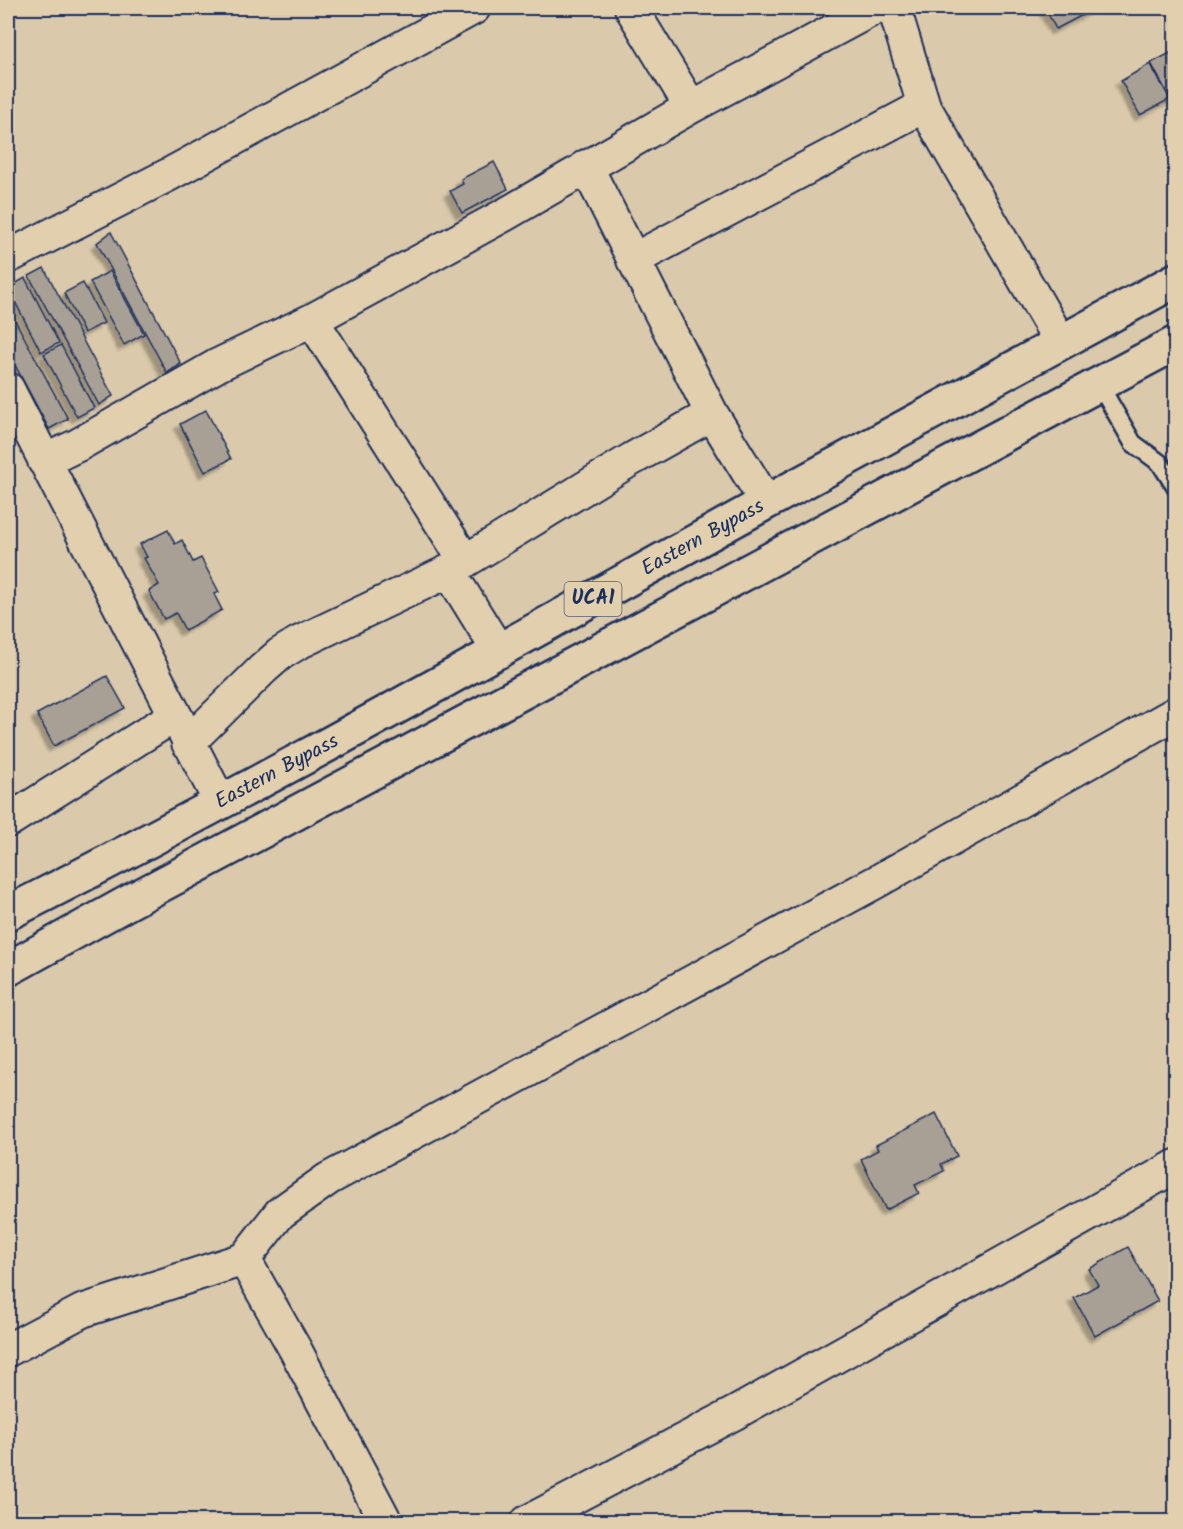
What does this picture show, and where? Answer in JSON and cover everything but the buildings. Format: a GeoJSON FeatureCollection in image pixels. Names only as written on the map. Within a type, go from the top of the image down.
{"type":"FeatureCollection","features":[{"type":"Feature","properties":{"kind":"main road","name":"Eastern Bypass"},"geometry":{"type":"LineString","coordinates":[[8,913],[499,652],[766,502],[1176,280]]}},
{"type":"Feature","properties":{"kind":"main road"},"geometry":{"type":"LineString","coordinates":[[8,969],[129,902],[1176,343]]}},
{"type":"Feature","properties":{"kind":"street"},"geometry":{"type":"LineString","coordinates":[[8,256],[170,174],[474,8]]}},
{"type":"Feature","properties":{"kind":"street"},"geometry":{"type":"LineString","coordinates":[[631,8],[691,107]]}},
{"type":"Feature","properties":{"kind":"street"},"geometry":{"type":"LineString","coordinates":[[894,8],[924,106],[1061,343]]}},
{"type":"Feature","properties":{"kind":"street"},"geometry":{"type":"LineString","coordinates":[[44,461],[78,445],[218,365],[312,320],[506,214],[586,166],[863,10]]}},
{"type":"Feature","properties":{"kind":"street"},"geometry":{"type":"LineString","coordinates":[[633,260],[924,106]]}},
{"type":"Feature","properties":{"kind":"street"},"geometry":{"type":"LineString","coordinates":[[586,166],[712,414],[766,502]]}},
{"type":"Feature","properties":{"kind":"street"},"geometry":{"type":"LineString","coordinates":[[312,320],[457,566],[499,652]]}},
{"type":"Feature","properties":{"kind":"street"},"geometry":{"type":"LineString","coordinates":[[8,389],[220,802]]}},
{"type":"Feature","properties":{"kind":"street"},"geometry":{"type":"LineString","coordinates":[[8,821],[181,729],[280,654],[309,637],[457,566],[632,459],[712,414]]}},
{"type":"Feature","properties":{"kind":"street"},"geometry":{"type":"LineString","coordinates":[[8,1350],[82,1311],[244,1259],[280,1213],[328,1179],[876,882],[1176,713]]}},
{"type":"Feature","properties":{"kind":"street"},"geometry":{"type":"LineString","coordinates":[[527,1521],[735,1413],[1176,1166]]}},
{"type":"Feature","properties":{"kind":"street"},"geometry":{"type":"LineString","coordinates":[[244,1259],[296,1349],[386,1521]]}},
{"type":"Feature","properties":{"kind":"lane"},"geometry":{"type":"LineString","coordinates":[[1099,384],[1133,443],[1160,463],[1176,488]]}}]}
